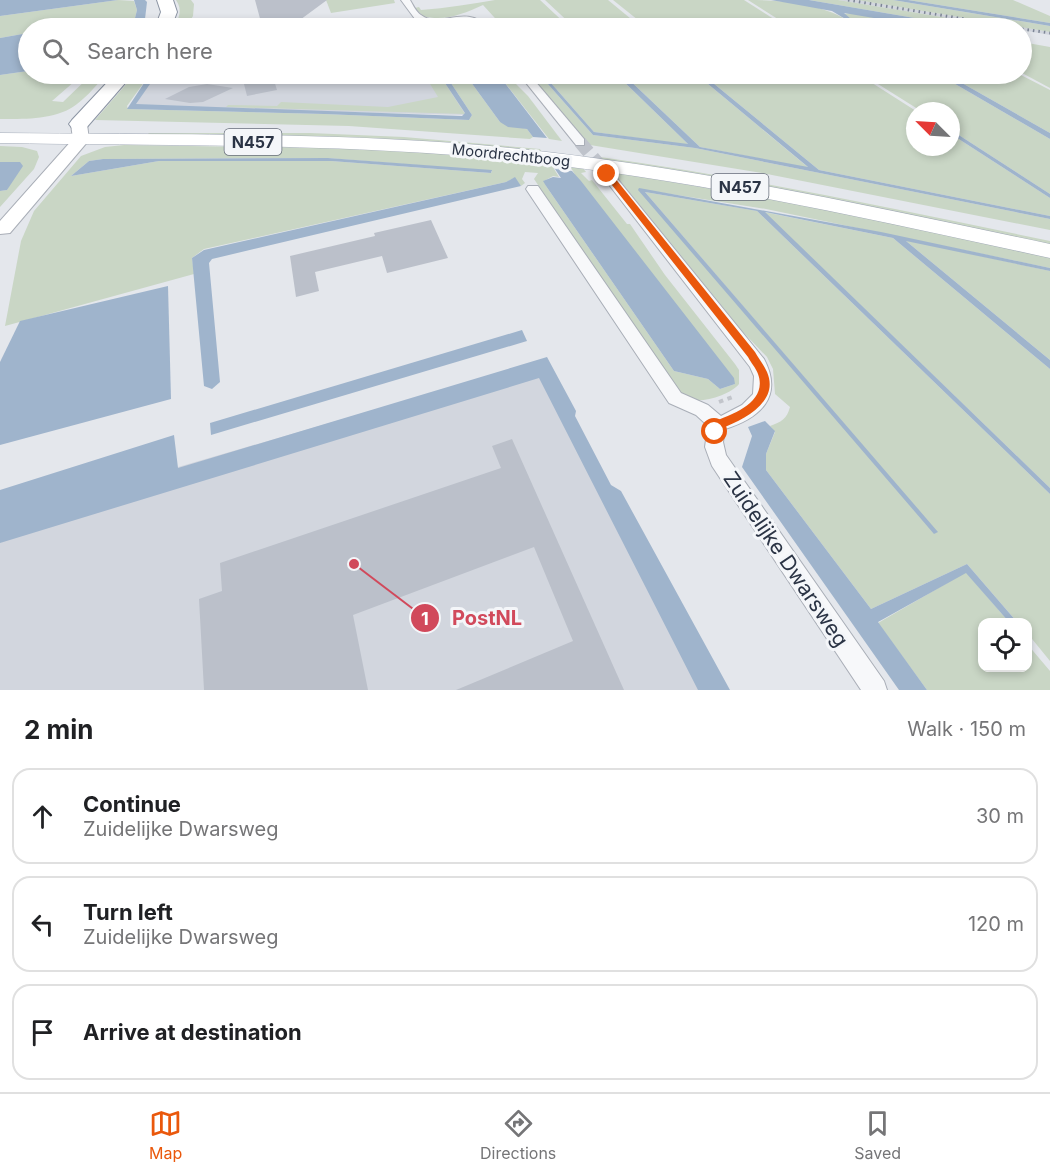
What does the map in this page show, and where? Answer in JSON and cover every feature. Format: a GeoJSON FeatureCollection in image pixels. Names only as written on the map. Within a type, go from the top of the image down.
{"type":"FeatureCollection","features":[{"type":"Feature","properties":{"kind":"highway"},"geometry":{"type":"LineString","coordinates":[[165,0],[169,12],[167,18]]}},
{"type":"Feature","properties":{"kind":"highway"},"geometry":{"type":"LineString","coordinates":[[75,134],[116,84]]}},
{"type":"Feature","properties":{"kind":"main road","name":"Moordrechtboog"},"geometry":{"type":"LineString","coordinates":[[0,123],[75,134],[379,145],[537,157],[750,189],[1050,251]]}},
{"type":"Feature","properties":{"kind":"main road","name":"Moordrechtboog"},"geometry":{"type":"LineString","coordinates":[[0,138],[75,134],[337,129],[543,145],[741,174],[1050,235]]}},
{"type":"Feature","properties":{"kind":"street"},"geometry":{"type":"LineString","coordinates":[[405,0],[420,18]]}},
{"type":"Feature","properties":{"kind":"street"},"geometry":{"type":"LineString","coordinates":[[532,84],[580,142]]}},
{"type":"Feature","properties":{"kind":"street"},"geometry":{"type":"LineString","coordinates":[[2,237],[4,212],[8,205],[75,134]]}},
{"type":"Feature","properties":{"kind":"street"},"geometry":{"type":"LineString","coordinates":[[533,189],[675,398],[702,410],[718,424],[749,411],[761,397],[764,375],[752,355],[607,174]]}},
{"type":"Feature","properties":{"kind":"street","name":"Zuidelijke Dwarsweg"},"geometry":{"type":"LineString","coordinates":[[718,424],[713,438],[714,449],[719,460],[875,690]]}},
{"type":"Feature","properties":{"kind":"path"},"geometry":{"type":"LineString","coordinates":[[702,410],[741,392]]}},
{"type":"Feature","properties":{"kind":"shaded area"},"geometry":{"type":"Polygon","coordinates":[[[838,0],[857,0],[966,18],[948,18],[838,0]]]}},
{"type":"Feature","properties":{"kind":"shaded area"},"geometry":{"type":"Polygon","coordinates":[[[1032,29],[1050,32],[1050,35],[1032,32],[1032,29]]]}},
{"type":"Feature","properties":{"kind":"shaded area"},"geometry":{"type":"Polygon","coordinates":[[[148,84],[448,84],[468,115],[131,107],[148,84]]]}},
{"type":"Feature","properties":{"kind":"shaded area"},"geometry":{"type":"Polygon","coordinates":[[[542,361],[719,690],[0,690],[0,519],[542,361]]]}},
{"type":"Feature","properties":{"kind":"green space"},"geometry":{"type":"Polygon","coordinates":[[[118,0],[134,1],[137,10],[135,18],[18,18],[18,35],[0,38],[0,16],[118,0]]]}},
{"type":"Feature","properties":{"kind":"green space"},"geometry":{"type":"Polygon","coordinates":[[[176,0],[191,0],[194,4],[192,18],[178,18],[179,7],[176,0]]]}},
{"type":"Feature","properties":{"kind":"green space"},"geometry":{"type":"Polygon","coordinates":[[[326,0],[394,0],[395,3],[331,13],[326,0]]]}},
{"type":"Feature","properties":{"kind":"green space"},"geometry":{"type":"Polygon","coordinates":[[[495,0],[540,0],[559,18],[495,18],[483,5],[446,18],[431,18],[423,16],[415,8],[419,7],[421,10],[495,0]]]}},
{"type":"Feature","properties":{"kind":"green space"},"geometry":{"type":"Polygon","coordinates":[[[545,0],[608,0],[630,18],[564,18],[545,0]]]}},
{"type":"Feature","properties":{"kind":"green space"},"geometry":{"type":"Polygon","coordinates":[[[613,0],[744,0],[772,18],[636,18],[613,0]]]}},
{"type":"Feature","properties":{"kind":"green space"},"geometry":{"type":"Polygon","coordinates":[[[748,0],[812,6],[843,18],[776,18],[748,0]]]}},
{"type":"Feature","properties":{"kind":"green space"},"geometry":{"type":"Polygon","coordinates":[[[809,0],[838,0],[948,18],[914,18],[809,0]]]}},
{"type":"Feature","properties":{"kind":"green space"},"geometry":{"type":"Polygon","coordinates":[[[857,0],[893,0],[1002,18],[966,18],[857,0]]]}},
{"type":"Feature","properties":{"kind":"green space"},"geometry":{"type":"Polygon","coordinates":[[[908,0],[1013,0],[1050,16],[1050,23],[1032,20],[1032,18],[1019,18],[908,0]]]}},
{"type":"Feature","properties":{"kind":"green space"},"geometry":{"type":"Polygon","coordinates":[[[852,13],[879,18],[849,18],[843,14],[852,13]]]}},
{"type":"Feature","properties":{"kind":"green space"},"geometry":{"type":"Polygon","coordinates":[[[1032,23],[1050,26],[1050,32],[1032,29],[1032,23]]]}},
{"type":"Feature","properties":{"kind":"green space"},"geometry":{"type":"Polygon","coordinates":[[[1032,44],[1050,47],[1050,88],[1032,78],[1032,44]]]}},
{"type":"Feature","properties":{"kind":"green space"},"geometry":{"type":"Polygon","coordinates":[[[18,72],[18,84],[72,84],[52,101],[63,102],[82,84],[98,84],[81,101],[60,113],[40,118],[0,119],[0,75],[18,72]]]}},
{"type":"Feature","properties":{"kind":"green space"},"geometry":{"type":"Polygon","coordinates":[[[1032,81],[1050,90],[1050,133],[964,84],[1032,84],[1032,81]]]}},
{"type":"Feature","properties":{"kind":"green space"},"geometry":{"type":"Polygon","coordinates":[[[126,84],[143,84],[127,106],[128,109],[469,120],[472,115],[452,84],[472,84],[500,122],[527,129],[533,137],[530,139],[349,126],[95,120],[126,84]]]}},
{"type":"Feature","properties":{"kind":"green space"},"geometry":{"type":"Polygon","coordinates":[[[430,84],[446,84],[465,114],[226,107],[228,105],[277,106],[281,102],[388,107],[438,97],[430,84]]]}},
{"type":"Feature","properties":{"kind":"green space"},"geometry":{"type":"Polygon","coordinates":[[[506,84],[516,84],[528,96],[562,141],[549,139],[506,84]]]}},
{"type":"Feature","properties":{"kind":"green space"},"geometry":{"type":"Polygon","coordinates":[[[538,84],[548,84],[593,135],[695,148],[1050,219],[1050,230],[762,173],[590,145],[538,84]]]}},
{"type":"Feature","properties":{"kind":"green space"},"geometry":{"type":"Polygon","coordinates":[[[552,84],[626,84],[689,145],[594,132],[552,84]]]}},
{"type":"Feature","properties":{"kind":"green space"},"geometry":{"type":"Polygon","coordinates":[[[634,84],[708,84],[809,168],[700,147],[634,84]]]}},
{"type":"Feature","properties":{"kind":"green space"},"geometry":{"type":"Polygon","coordinates":[[[714,84],[874,84],[906,105],[906,156],[960,156],[960,140],[1050,198],[1050,216],[819,170],[714,84]]]}},
{"type":"Feature","properties":{"kind":"green space"},"geometry":{"type":"Polygon","coordinates":[[[878,84],[955,84],[1050,139],[1050,194],[960,136],[960,102],[907,102],[878,84]]]}},
{"type":"Feature","properties":{"kind":"green space"},"geometry":{"type":"Polygon","coordinates":[[[149,133],[310,133],[404,137],[540,149],[542,153],[146,136],[149,133]]]}},
{"type":"Feature","properties":{"kind":"green space"},"geometry":{"type":"Polygon","coordinates":[[[124,145],[334,148],[442,153],[551,164],[559,177],[553,176],[544,181],[546,186],[674,371],[708,379],[720,389],[735,384],[578,180],[570,166],[582,167],[586,172],[581,173],[589,181],[592,180],[627,224],[630,224],[665,275],[735,364],[739,370],[739,384],[725,394],[705,400],[692,400],[680,394],[534,179],[538,173],[525,172],[522,179],[525,183],[521,186],[514,178],[506,182],[204,249],[192,258],[194,274],[5,326],[21,241],[34,211],[81,156],[105,147],[124,145]],[[328,158],[103,159],[89,161],[71,176],[159,161],[331,161],[491,173],[492,171],[328,158]]]}},
{"type":"Feature","properties":{"kind":"green space"},"geometry":{"type":"Polygon","coordinates":[[[0,146],[22,147],[37,151],[39,157],[34,169],[0,207],[0,191],[7,190],[19,162],[0,162],[0,146]]]}},
{"type":"Feature","properties":{"kind":"green space"},"geometry":{"type":"Polygon","coordinates":[[[600,157],[825,195],[1050,241],[1050,245],[603,161],[600,157]]]}},
{"type":"Feature","properties":{"kind":"green space"},"geometry":{"type":"Polygon","coordinates":[[[613,172],[813,206],[1050,256],[1050,268],[766,209],[639,189],[937,532],[645,192],[757,211],[1050,494],[1050,661],[1032,639],[1032,618],[1014,618],[967,564],[871,609],[766,470],[766,454],[775,432],[770,426],[783,420],[790,407],[775,394],[773,369],[767,357],[742,331],[613,172]]]}},
{"type":"Feature","properties":{"kind":"green space"},"geometry":{"type":"Polygon","coordinates":[[[764,212],[893,238],[1050,369],[1050,488],[764,212]]]}},
{"type":"Feature","properties":{"kind":"green space"},"geometry":{"type":"Polygon","coordinates":[[[906,241],[1050,271],[1050,360],[906,241]]]}},
{"type":"Feature","properties":{"kind":"green space"},"geometry":{"type":"Polygon","coordinates":[[[966,572],[1006,618],[978,618],[978,672],[1032,672],[1032,650],[1050,671],[1050,690],[927,690],[878,623],[966,572]]]}},
{"type":"Feature","properties":{"kind":"water"},"geometry":{"type":"Polygon","coordinates":[[[0,0],[118,0],[0,16],[0,0]]]}},
{"type":"Feature","properties":{"kind":"water"},"geometry":{"type":"Polygon","coordinates":[[[134,0],[147,2],[145,18],[135,18],[137,10],[134,0]]]}},
{"type":"Feature","properties":{"kind":"water"},"geometry":{"type":"Polygon","coordinates":[[[771,0],[809,0],[914,18],[874,18],[844,13],[850,18],[844,18],[832,11],[771,0]]]}},
{"type":"Feature","properties":{"kind":"water"},"geometry":{"type":"Polygon","coordinates":[[[893,0],[908,0],[1019,18],[1002,18],[893,0]]]}},
{"type":"Feature","properties":{"kind":"water"},"geometry":{"type":"Polygon","coordinates":[[[1032,20],[1050,23],[1050,26],[1032,23],[1032,20]]]}},
{"type":"Feature","properties":{"kind":"water"},"geometry":{"type":"Polygon","coordinates":[[[18,35],[18,72],[0,75],[0,38],[18,35]]]}},
{"type":"Feature","properties":{"kind":"water"},"geometry":{"type":"Polygon","coordinates":[[[143,84],[150,84],[136,104],[462,116],[465,113],[446,84],[452,84],[472,115],[469,120],[127,109],[143,84]]]}},
{"type":"Feature","properties":{"kind":"water"},"geometry":{"type":"Polygon","coordinates":[[[472,84],[506,84],[547,138],[533,137],[527,129],[508,127],[500,122],[472,84]]]}},
{"type":"Feature","properties":{"kind":"water"},"geometry":{"type":"Polygon","coordinates":[[[548,84],[552,84],[594,132],[688,144],[626,84],[634,84],[700,147],[808,167],[708,84],[714,84],[819,170],[1050,216],[1050,219],[695,148],[593,135],[548,84]]]}},
{"type":"Feature","properties":{"kind":"water"},"geometry":{"type":"Polygon","coordinates":[[[955,84],[964,84],[1050,133],[1050,139],[955,84]]]}},
{"type":"Feature","properties":{"kind":"water"},"geometry":{"type":"Polygon","coordinates":[[[960,136],[1050,194],[1050,198],[960,140],[960,136]]]}},
{"type":"Feature","properties":{"kind":"water"},"geometry":{"type":"Polygon","coordinates":[[[328,158],[492,170],[491,173],[331,161],[159,161],[71,176],[89,161],[103,159],[328,158]]]}},
{"type":"Feature","properties":{"kind":"water"},"geometry":{"type":"Polygon","coordinates":[[[0,162],[20,162],[23,166],[7,190],[0,191],[0,162]]]}},
{"type":"Feature","properties":{"kind":"water"},"geometry":{"type":"Polygon","coordinates":[[[555,169],[572,171],[581,181],[734,378],[735,384],[720,389],[708,379],[674,371],[543,181],[553,177],[561,178],[555,169]]]}},
{"type":"Feature","properties":{"kind":"water"},"geometry":{"type":"Polygon","coordinates":[[[515,177],[521,186],[212,259],[209,263],[220,382],[212,389],[204,386],[192,258],[204,250],[506,182],[515,177]]]}},
{"type":"Feature","properties":{"kind":"water"},"geometry":{"type":"Polygon","coordinates":[[[639,188],[881,232],[1050,268],[1050,271],[906,241],[1050,360],[1050,369],[893,238],[765,212],[1050,488],[1050,494],[757,211],[645,192],[938,532],[934,534],[638,190],[639,188]]]}},
{"type":"Feature","properties":{"kind":"water"},"geometry":{"type":"Polygon","coordinates":[[[168,286],[171,399],[0,445],[0,362],[20,321],[168,286]]]}},
{"type":"Feature","properties":{"kind":"water"},"geometry":{"type":"Polygon","coordinates":[[[522,330],[527,341],[211,435],[210,423],[522,330]]]}},
{"type":"Feature","properties":{"kind":"water"},"geometry":{"type":"Polygon","coordinates":[[[547,357],[611,485],[621,491],[730,690],[698,690],[539,378],[0,543],[0,490],[174,435],[178,468],[547,357]]]}},
{"type":"Feature","properties":{"kind":"water"},"geometry":{"type":"Polygon","coordinates":[[[765,421],[775,431],[766,454],[766,470],[871,609],[967,564],[1014,618],[1005,618],[966,573],[878,622],[927,690],[899,690],[742,467],[752,436],[748,427],[765,421]]]}},
{"type":"Feature","properties":{"kind":"building"},"geometry":{"type":"Polygon","coordinates":[[[255,0],[327,0],[303,18],[260,18],[255,0]]]}},
{"type":"Feature","properties":{"kind":"building"},"geometry":{"type":"Polygon","coordinates":[[[207,84],[233,88],[203,102],[190,103],[165,99],[189,87],[207,84]]]}},
{"type":"Feature","properties":{"kind":"building"},"geometry":{"type":"Polygon","coordinates":[[[244,84],[275,84],[277,90],[247,96],[244,84]]]}},
{"type":"Feature","properties":{"kind":"building"},"geometry":{"type":"Polygon","coordinates":[[[431,220],[448,258],[387,273],[382,256],[315,272],[319,291],[296,297],[290,256],[431,220]]]}},
{"type":"Feature","properties":{"kind":"building"},"geometry":{"type":"Polygon","coordinates":[[[512,439],[624,690],[456,690],[573,641],[534,547],[353,615],[368,690],[204,690],[199,599],[222,591],[220,563],[501,468],[492,446],[512,439]]]}},
{"type":"Feature","properties":{"kind":"tunnel"},"geometry":{"type":"LineString","coordinates":[[580,142],[607,174]]}},
{"type":"Feature","properties":{"kind":"railway"},"geometry":{"type":"LineString","coordinates":[[848,0],[959,18]]}},
{"type":"Feature","properties":{"kind":"railway"},"geometry":{"type":"LineString","coordinates":[[1032,30],[1050,33]]}},
{"type":"Feature","properties":{"kind":"place","name":"PostNL"},"geometry":{"type":"Point","coordinates":[354,564]}},
{"type":"Feature","properties":{"kind":"route"},"geometry":{"type":"LineString","coordinates":[[607,174],[752,355],[764,375],[761,397],[749,411],[732,421],[718,424],[715,432]]}}]}
